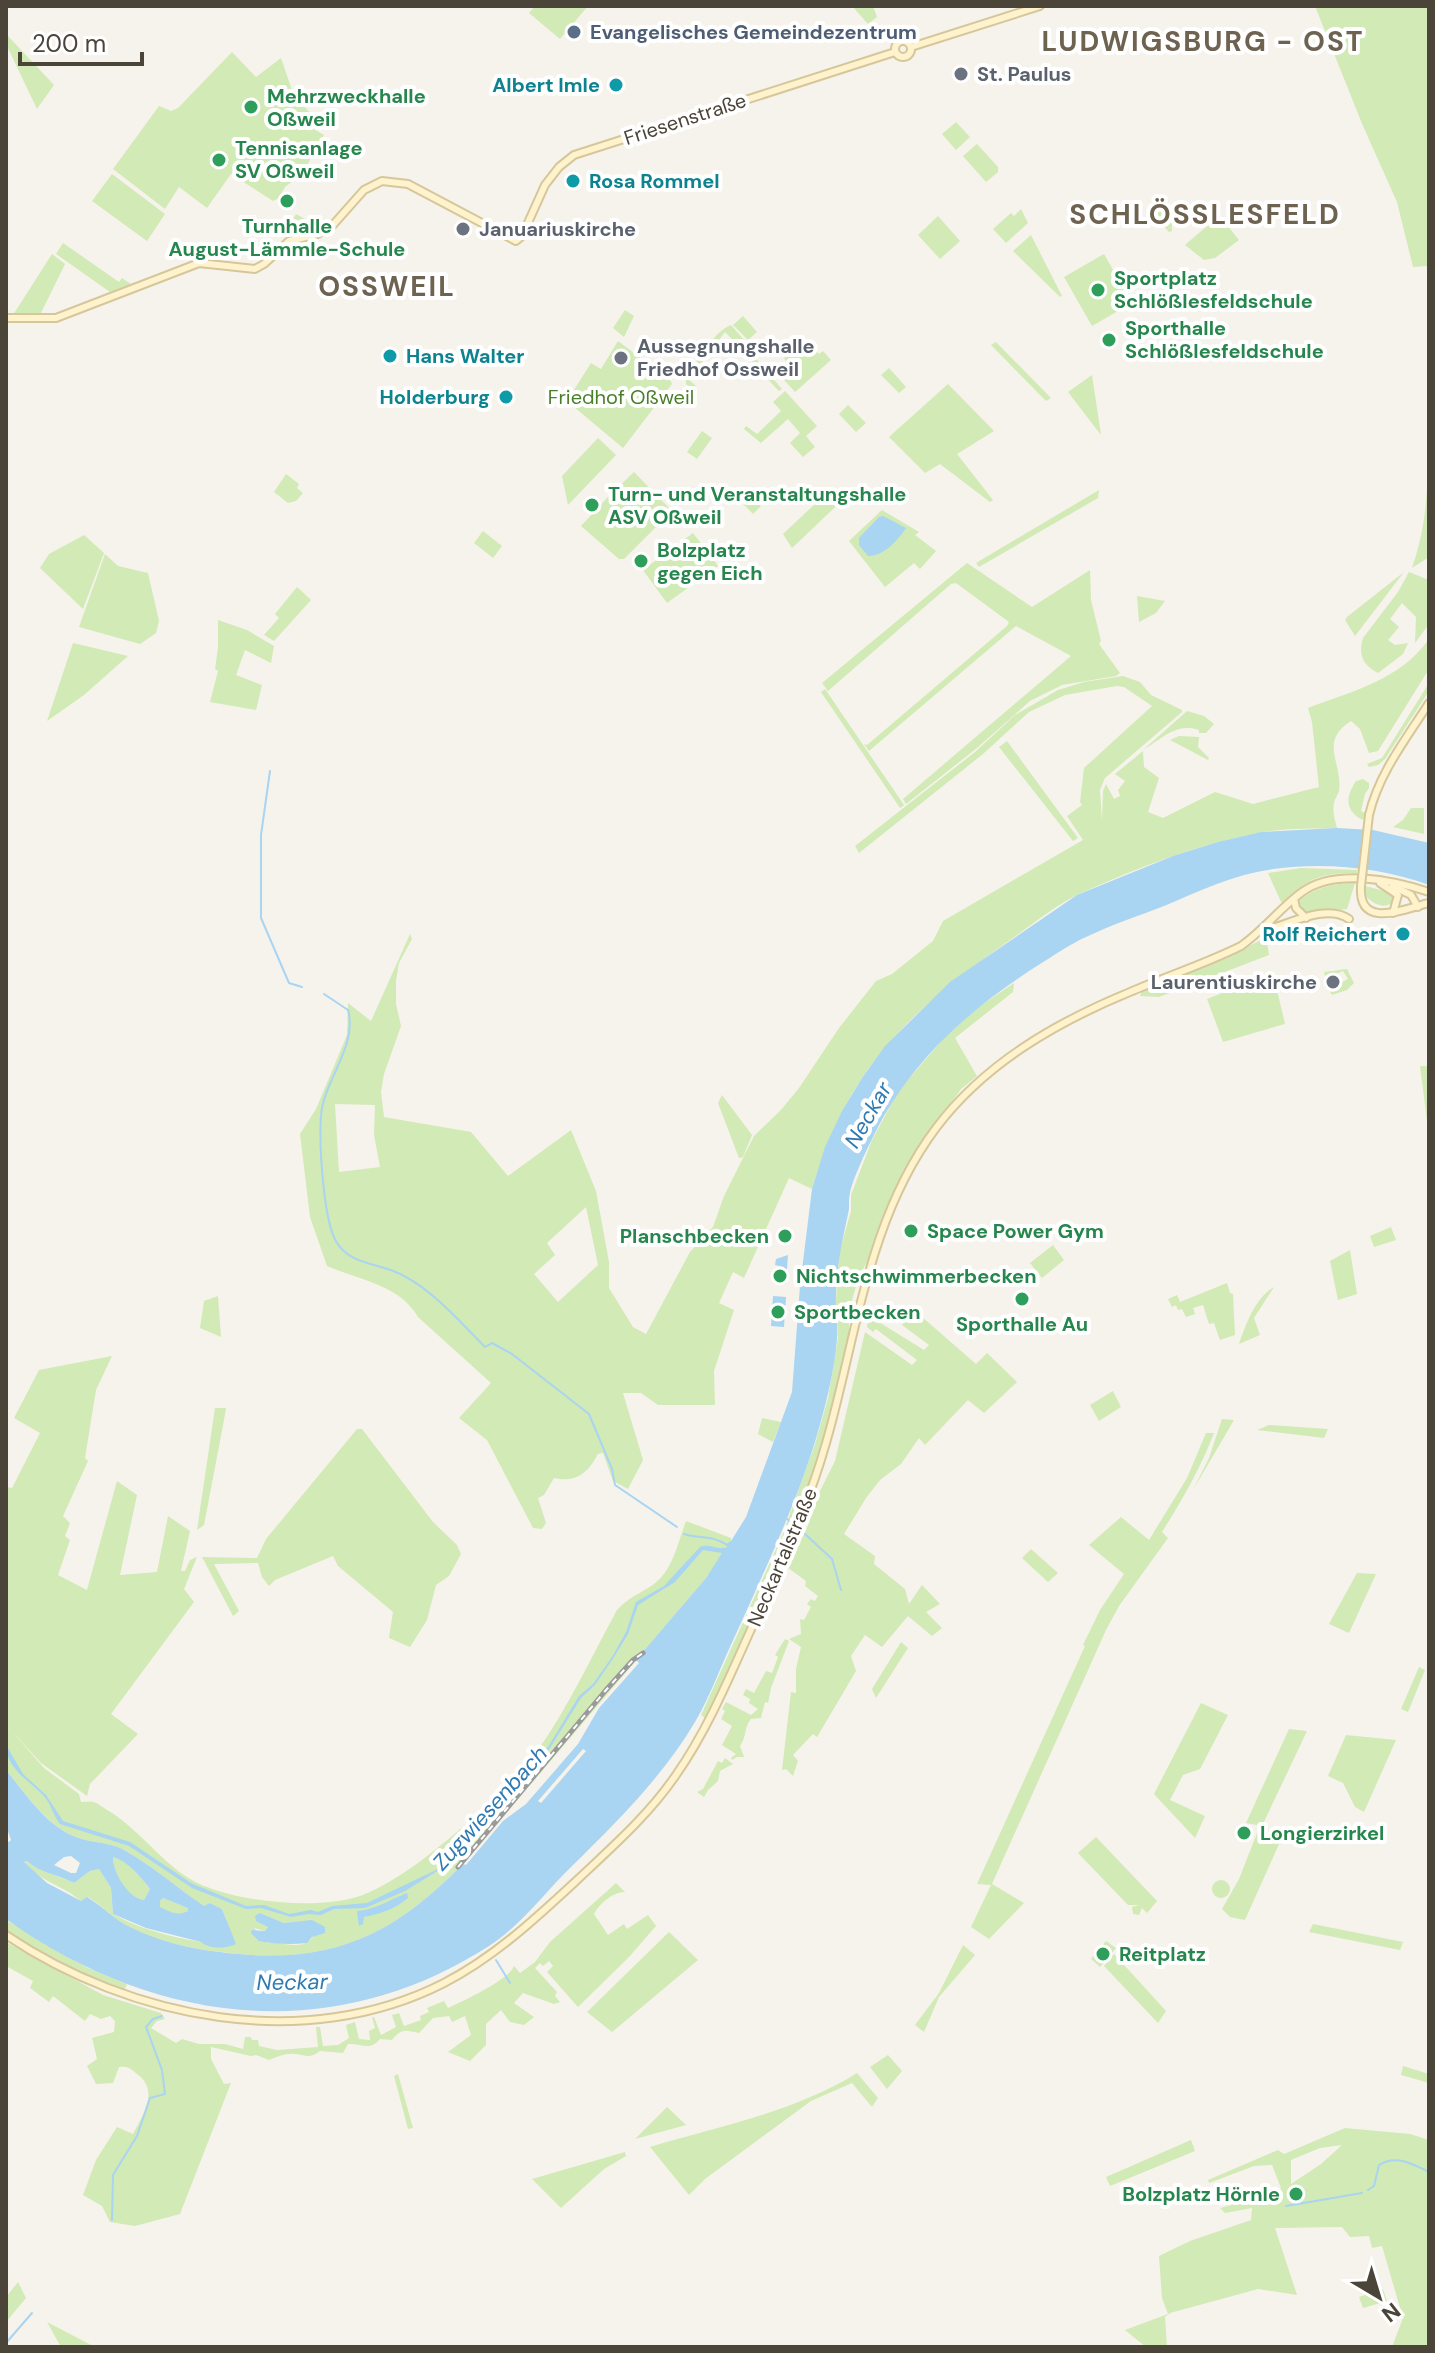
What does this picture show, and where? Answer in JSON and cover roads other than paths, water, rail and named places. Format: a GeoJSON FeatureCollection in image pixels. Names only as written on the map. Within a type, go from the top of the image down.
{"type":"FeatureCollection","features":[{"type":"Feature","properties":{"kind":"main road"},"geometry":{"type":"LineString","coordinates":[[911,47],[1040,6]]}},
{"type":"Feature","properties":{"kind":"main road"},"geometry":{"type":"LineString","coordinates":[[900,41],[907,42],[911,47],[905,56],[895,52],[895,45],[900,41]]}},
{"type":"Feature","properties":{"kind":"main road","name":"Friesenstraße"},"geometry":{"type":"LineString","coordinates":[[6,318],[56,318],[199,263],[217,263],[245,270],[259,266],[289,241],[318,234],[332,226],[364,190],[382,181],[408,184],[518,241],[545,185],[556,170],[574,155],[895,52]]}},
{"type":"Feature","properties":{"kind":"main road"},"geometry":{"type":"LineString","coordinates":[[1429,703],[1376,790],[1369,815],[1361,892],[1365,905],[1372,912],[1393,913],[1429,906]]}},
{"type":"Feature","properties":{"kind":"main road"},"geometry":{"type":"LineString","coordinates":[[1262,931],[1313,884],[1334,878],[1408,885],[1429,892]]}},
{"type":"Feature","properties":{"kind":"main road"},"geometry":{"type":"LineString","coordinates":[[1378,882],[1398,895],[1393,913]]}},
{"type":"Feature","properties":{"kind":"main road"},"geometry":{"type":"LineString","coordinates":[[1378,882],[1406,891],[1418,907]]}},
{"type":"Feature","properties":{"kind":"main road"},"geometry":{"type":"LineString","coordinates":[[1294,899],[1296,908],[1306,918]]}},
{"type":"Feature","properties":{"kind":"main road"},"geometry":{"type":"LineString","coordinates":[[1262,931],[1334,913],[1349,919]]}},
{"type":"Feature","properties":{"kind":"main road","name":"Neckartalstraße"},"geometry":{"type":"LineString","coordinates":[[6,1935],[98,1985],[172,2009],[249,2020],[314,2020],[363,2012],[427,1991],[469,1968],[536,1918],[637,1822],[674,1779],[701,1735],[771,1585],[812,1487],[843,1386],[867,1279],[893,1203],[935,1129],[982,1079],[1026,1045],[1072,1019],[1241,946],[1262,931]]}},
{"type":"Feature","properties":{"kind":"water"},"geometry":{"type":"Polygon","coordinates":[[[883,516],[906,528],[885,551],[868,556],[859,545],[859,538],[883,516]]]}},
{"type":"Feature","properties":{"kind":"water","name":"Neckar"},"geometry":{"type":"Polygon","coordinates":[[[1337,828],[1373,830],[1429,843],[1429,885],[1372,870],[1332,866],[1273,869],[1231,879],[1105,928],[1068,946],[990,999],[925,1060],[889,1108],[854,1180],[837,1276],[836,1352],[819,1429],[788,1516],[706,1701],[682,1742],[654,1780],[512,1928],[489,1946],[429,1978],[368,1999],[306,2010],[244,2010],[183,2001],[122,1982],[63,1955],[6,1919],[6,1840],[11,1840],[6,1826],[6,1770],[35,1806],[61,1829],[77,1838],[124,1850],[204,1906],[210,1903],[222,1909],[236,1944],[209,1946],[146,1928],[113,1914],[111,1888],[99,1869],[90,1871],[74,1883],[24,1862],[47,1883],[81,1901],[87,1897],[126,1925],[186,1947],[258,1955],[292,1955],[324,1950],[382,1928],[436,1890],[463,1864],[466,1865],[503,1821],[526,1804],[578,1744],[599,1708],[639,1663],[636,1660],[706,1578],[722,1553],[703,1550],[675,1582],[638,1605],[628,1634],[614,1657],[595,1685],[581,1698],[550,1748],[485,1817],[444,1867],[405,1891],[365,1908],[334,1909],[321,1915],[291,1917],[261,1908],[246,1909],[192,1888],[129,1846],[60,1824],[44,1796],[14,1768],[6,1745],[23,1774],[46,1795],[63,1821],[130,1842],[191,1883],[246,1906],[264,1905],[289,1914],[367,1903],[436,1870],[548,1747],[579,1696],[593,1684],[612,1657],[626,1632],[636,1602],[664,1586],[700,1547],[727,1547],[726,1544],[746,1517],[792,1392],[800,1286],[812,1189],[825,1147],[842,1111],[885,1046],[950,982],[1077,895],[1173,856],[1261,832],[1337,828]],[[583,1749],[538,1801],[541,1803],[586,1751],[583,1749]],[[71,1856],[54,1865],[76,1873],[80,1863],[71,1856]],[[113,1857],[127,1890],[144,1900],[150,1889],[142,1879],[129,1866],[113,1857]],[[163,1898],[160,1907],[171,1912],[188,1911],[188,1908],[163,1898]]]}},
{"type":"Feature","properties":{"kind":"water","name":"Nichtschwimmerbecken"},"geometry":{"type":"Polygon","coordinates":[[[788,1255],[786,1284],[774,1283],[775,1268],[784,1267],[775,1265],[776,1259],[788,1255]]]}},
{"type":"Feature","properties":{"kind":"water","name":"Sportbecken"},"geometry":{"type":"Polygon","coordinates":[[[773,1296],[786,1297],[784,1327],[771,1326],[773,1296]]]}},
{"type":"Feature","properties":{"kind":"water"},"geometry":{"type":"Polygon","coordinates":[[[407,1893],[408,1898],[403,1902],[364,1917],[363,1924],[359,1926],[357,1911],[407,1893]]]}},
{"type":"Feature","properties":{"kind":"water"},"geometry":{"type":"Polygon","coordinates":[[[260,1913],[284,1923],[312,1920],[325,1927],[325,1933],[312,1937],[307,1943],[259,1941],[251,1933],[252,1930],[265,1931],[268,1927],[256,1921],[255,1916],[260,1913]]]}},
{"type":"Feature","properties":{"kind":"waterway"},"geometry":{"type":"LineString","coordinates":[[270,771],[261,835],[261,918],[289,983],[302,987]]}},
{"type":"Feature","properties":{"kind":"waterway"},"geometry":{"type":"LineString","coordinates":[[324,994],[348,1010],[350,1024],[321,1116],[325,1200],[337,1243],[354,1258],[391,1270],[417,1284],[485,1347],[492,1343],[512,1354],[589,1414],[612,1469],[615,1485],[677,1527]]}},
{"type":"Feature","properties":{"kind":"waterway"},"geometry":{"type":"LineString","coordinates":[[787,1519],[794,1524]]}},
{"type":"Feature","properties":{"kind":"waterway"},"geometry":{"type":"LineString","coordinates":[[684,1534],[727,1545]]}},
{"type":"Feature","properties":{"kind":"waterway"},"geometry":{"type":"LineString","coordinates":[[805,1534],[832,1559],[841,1590]]}},
{"type":"Feature","properties":{"kind":"waterway"},"geometry":{"type":"LineString","coordinates":[[496,1960],[510,1983]]}},
{"type":"Feature","properties":{"kind":"waterway"},"geometry":{"type":"LineString","coordinates":[[112,2220],[113,2175],[137,2136],[150,2098],[165,2094],[162,2070],[146,2027],[153,2019],[162,2016]]}},
{"type":"Feature","properties":{"kind":"waterway"},"geometry":{"type":"LineString","coordinates":[[1368,2190],[1374,2186],[1379,2165],[1385,2162],[1404,2161],[1429,2172]]}},
{"type":"Feature","properties":{"kind":"waterway"},"geometry":{"type":"LineString","coordinates":[[1286,2206],[1362,2193]]}},
{"type":"Feature","properties":{"kind":"waterway"},"geometry":{"type":"LineString","coordinates":[[6,2343],[32,2313]]}},
{"type":"Feature","properties":{"kind":"railway"},"geometry":{"type":"LineString","coordinates":[[458,1867],[606,1690],[643,1653]]}},
{"type":"Feature","properties":{"kind":"place","name":"Evangelisches Gemeindezentrum"},"geometry":{"type":"Point","coordinates":[574,32]}},
{"type":"Feature","properties":{"kind":"place","name":"St. Paulus"},"geometry":{"type":"Point","coordinates":[961,74]}},
{"type":"Feature","properties":{"kind":"place","name":"Albert Imle"},"geometry":{"type":"Point","coordinates":[616,85]}},
{"type":"Feature","properties":{"kind":"place","name":"Mehrzweckhalle Oßweil"},"geometry":{"type":"Point","coordinates":[251,107]}},
{"type":"Feature","properties":{"kind":"place","name":"Tennisanlage SV Oßweil"},"geometry":{"type":"Point","coordinates":[219,160]}},
{"type":"Feature","properties":{"kind":"place","name":"Rosa Rommel"},"geometry":{"type":"Point","coordinates":[573,181]}},
{"type":"Feature","properties":{"kind":"place","name":"Turnhalle August-Lämmle-Schule"},"geometry":{"type":"Point","coordinates":[287,201]}},
{"type":"Feature","properties":{"kind":"place","name":"Januariuskirche"},"geometry":{"type":"Point","coordinates":[463,229]}},
{"type":"Feature","properties":{"kind":"place","name":"Sportplatz Schlößlesfeldschule"},"geometry":{"type":"Point","coordinates":[1098,290]}},
{"type":"Feature","properties":{"kind":"place","name":"Sporthalle Schlößlesfeldschule"},"geometry":{"type":"Point","coordinates":[1109,340]}},
{"type":"Feature","properties":{"kind":"place","name":"Hans Walter"},"geometry":{"type":"Point","coordinates":[390,356]}},
{"type":"Feature","properties":{"kind":"place","name":"Aussegnungshalle Friedhof Ossweil"},"geometry":{"type":"Point","coordinates":[621,358]}},
{"type":"Feature","properties":{"kind":"place","name":"Holderburg"},"geometry":{"type":"Point","coordinates":[506,397]}},
{"type":"Feature","properties":{"kind":"place","name":"Turn- und Veranstaltungshalle ASV Oßweil"},"geometry":{"type":"Point","coordinates":[592,505]}},
{"type":"Feature","properties":{"kind":"place","name":"Bolzplatz gegen Eich"},"geometry":{"type":"Point","coordinates":[641,561]}},
{"type":"Feature","properties":{"kind":"place","name":"Rolf Reichert"},"geometry":{"type":"Point","coordinates":[1403,934]}},
{"type":"Feature","properties":{"kind":"place","name":"Laurentiuskirche"},"geometry":{"type":"Point","coordinates":[1333,982]}},
{"type":"Feature","properties":{"kind":"place","name":"Space Power Gym"},"geometry":{"type":"Point","coordinates":[911,1231]}},
{"type":"Feature","properties":{"kind":"place","name":"Planschbecken"},"geometry":{"type":"Point","coordinates":[785,1236]}},
{"type":"Feature","properties":{"kind":"place","name":"Nichtschwimmerbecken"},"geometry":{"type":"Point","coordinates":[780,1276]}},
{"type":"Feature","properties":{"kind":"place","name":"Sporthalle Au"},"geometry":{"type":"Point","coordinates":[1022,1299]}},
{"type":"Feature","properties":{"kind":"place","name":"Sportbecken"},"geometry":{"type":"Point","coordinates":[778,1312]}},
{"type":"Feature","properties":{"kind":"place","name":"Longierzirkel"},"geometry":{"type":"Point","coordinates":[1244,1833]}},
{"type":"Feature","properties":{"kind":"place","name":"Reitplatz"},"geometry":{"type":"Point","coordinates":[1103,1954]}},
{"type":"Feature","properties":{"kind":"place","name":"Bolzplatz Hörnle"},"geometry":{"type":"Point","coordinates":[1296,2194]}},
{"type":"Feature","properties":{"kind":"district","name":"LUDWIGSBURG - OST"},"geometry":{"type":"Point","coordinates":[1203,41]}},
{"type":"Feature","properties":{"kind":"district","name":"SCHLÖSSLESFELD"},"geometry":{"type":"Point","coordinates":[1205,214]}},
{"type":"Feature","properties":{"kind":"district","name":"OSSWEIL"},"geometry":{"type":"Point","coordinates":[387,286]}},
{"type":"Feature","properties":{"kind":"park label","name":"Friedhof Oßweil"},"geometry":{"type":"Point","coordinates":[621,397]}},
{"type":"Feature","properties":{"kind":"water label","name":"Zugwiesenbach"},"geometry":{"type":"Point","coordinates":[490,1808]}}]}
